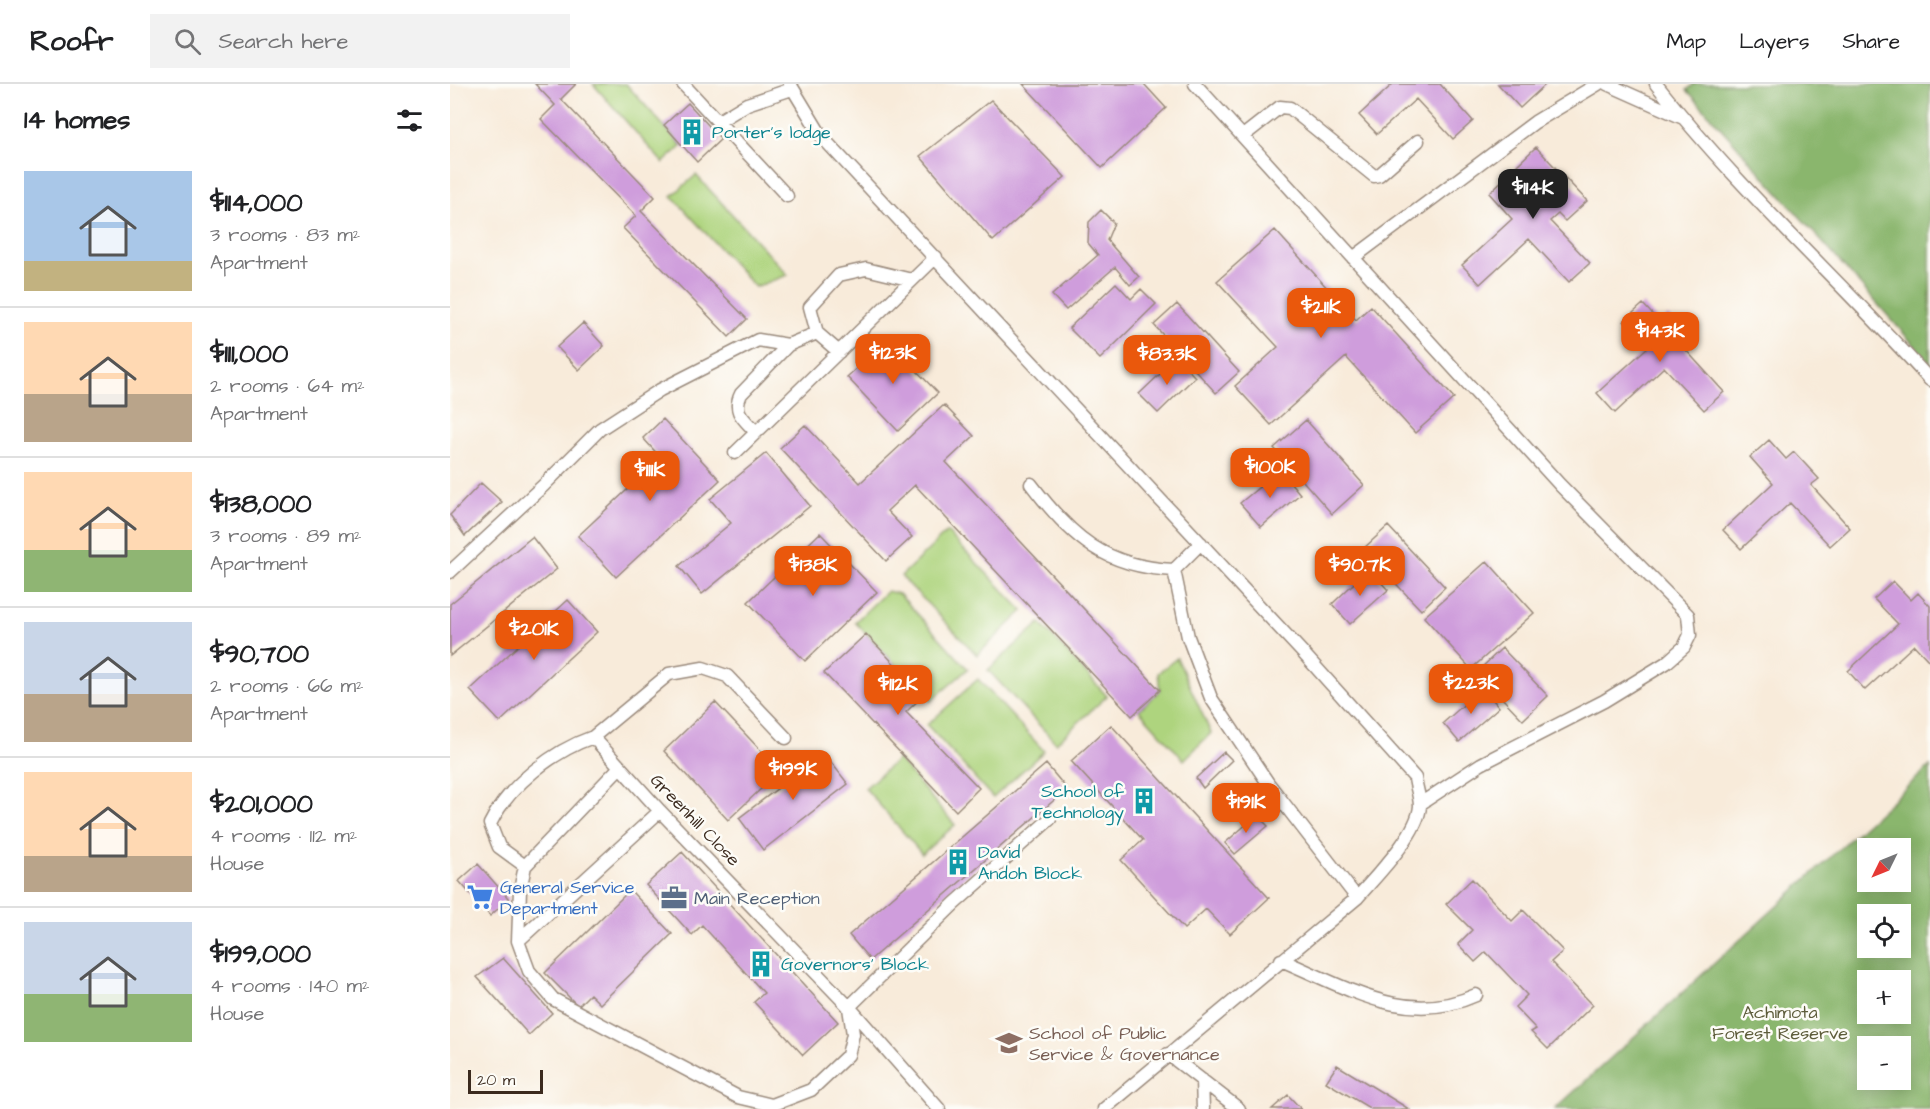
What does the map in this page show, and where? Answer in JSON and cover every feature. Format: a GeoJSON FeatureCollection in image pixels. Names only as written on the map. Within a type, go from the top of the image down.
{"type":"FeatureCollection","features":[{"type":"Feature","properties":{"kind":"lane"},"geometry":{"type":"LineString","coordinates":[[683,84],[787,196]]}},
{"type":"Feature","properties":{"kind":"lane"},"geometry":{"type":"LineString","coordinates":[[1195,84],[1560,485],[1689,615],[1690,635],[1684,647],[1666,663],[1604,701],[1481,764],[1420,804]]}},
{"type":"Feature","properties":{"kind":"lane"},"geometry":{"type":"LineString","coordinates":[[1353,258],[1536,122],[1598,84]]}},
{"type":"Feature","properties":{"kind":"lane"},"geometry":{"type":"LineString","coordinates":[[1607,84],[1682,117]]}},
{"type":"Feature","properties":{"kind":"lane"},"geometry":{"type":"LineString","coordinates":[[1656,84],[1682,117],[1803,249],[1884,329],[1930,380]]}},
{"type":"Feature","properties":{"kind":"lane"},"geometry":{"type":"LineString","coordinates":[[719,121],[747,104],[791,86],[822,137],[906,230],[936,257],[1201,543],[1414,778],[1420,804],[1418,818],[1405,839],[1357,898],[1104,1109]]}},
{"type":"Feature","properties":{"kind":"lane"},"geometry":{"type":"LineString","coordinates":[[1243,136],[1280,107],[1290,108],[1374,176],[1418,141]]}},
{"type":"Feature","properties":{"kind":"lane"},"geometry":{"type":"LineString","coordinates":[[735,453],[936,257]]}},
{"type":"Feature","properties":{"kind":"lane"},"geometry":{"type":"LineString","coordinates":[[839,352],[817,333],[810,307],[839,275],[866,269],[912,280]]}},
{"type":"Feature","properties":{"kind":"lane"},"geometry":{"type":"LineString","coordinates":[[756,432],[737,412],[736,404],[741,394],[788,345],[817,333]]}},
{"type":"Feature","properties":{"kind":"lane"},"geometry":{"type":"LineString","coordinates":[[450,572],[544,485],[600,429],[660,390],[758,340],[788,345]]}},
{"type":"Feature","properties":{"kind":"lane"},"geometry":{"type":"LineString","coordinates":[[1031,484],[1056,516],[1082,539],[1113,559],[1144,569],[1174,570],[1201,543]]}},
{"type":"Feature","properties":{"kind":"lane"},"geometry":{"type":"LineString","coordinates":[[1174,570],[1188,637],[1211,698],[1268,783],[1357,898]]}},
{"type":"Feature","properties":{"kind":"lane"},"geometry":{"type":"LineString","coordinates":[[525,866],[499,847],[490,824],[498,807],[551,759],[577,742],[593,737],[669,674],[703,668],[727,676],[786,738]]}},
{"type":"Feature","properties":{"kind":"lane","name":"Greenhill Close"},"geometry":{"type":"LineString","coordinates":[[593,737],[660,811],[849,1007],[939,1109]]}},
{"type":"Feature","properties":{"kind":"lane"},"geometry":{"type":"LineString","coordinates":[[620,766],[525,866],[520,890],[518,940],[529,970],[552,999],[738,1097],[772,1105],[810,1090],[848,1055],[853,1034],[849,1007],[954,904],[1050,819]]}},
{"type":"Feature","properties":{"kind":"lane"},"geometry":{"type":"LineString","coordinates":[[518,940],[660,811]]}},
{"type":"Feature","properties":{"kind":"lane"},"geometry":{"type":"LineString","coordinates":[[1281,960],[1390,1005],[1435,1009],[1455,1005],[1476,995]]}},
{"type":"Feature","properties":{"kind":"lane"},"geometry":{"type":"LineString","coordinates":[[1168,1054],[1239,1109]]}},
{"type":"Feature","properties":{"kind":"lane"},"geometry":{"type":"LineString","coordinates":[[1202,1080],[1203,1109]]}},
{"type":"Feature","properties":{"kind":"green space"},"geometry":{"type":"Polygon","coordinates":[[[593,84],[626,84],[682,146],[663,163],[593,84]]]}},
{"type":"Feature","properties":{"kind":"green space"},"geometry":{"type":"Polygon","coordinates":[[[1694,84],[1930,84],[1930,363],[1687,90],[1694,84]]]}},
{"type":"Feature","properties":{"kind":"green space"},"geometry":{"type":"Polygon","coordinates":[[[696,175],[788,275],[755,287],[672,196],[696,175]]]}},
{"type":"Feature","properties":{"kind":"green space"},"geometry":{"type":"Polygon","coordinates":[[[947,532],[1023,611],[977,655],[901,576],[947,532]]]}},
{"type":"Feature","properties":{"kind":"green space"},"geometry":{"type":"Polygon","coordinates":[[[887,591],[899,594],[968,669],[931,701],[855,622],[887,591]]]}},
{"type":"Feature","properties":{"kind":"green space"},"geometry":{"type":"Polygon","coordinates":[[[1040,623],[1107,696],[1056,743],[988,670],[1040,623]]]}},
{"type":"Feature","properties":{"kind":"green space"},"geometry":{"type":"Polygon","coordinates":[[[1177,658],[1211,733],[1184,760],[1139,710],[1160,690],[1158,673],[1177,658]]]}},
{"type":"Feature","properties":{"kind":"green space"},"geometry":{"type":"Polygon","coordinates":[[[978,679],[1044,751],[993,798],[927,725],[978,679]]]}},
{"type":"Feature","properties":{"kind":"green space"},"geometry":{"type":"Polygon","coordinates":[[[898,759],[955,825],[922,854],[865,788],[898,759]]]}},
{"type":"Feature","properties":{"kind":"green space","name":"Achimota Forest Reserve"},"geometry":{"type":"Polygon","coordinates":[[[1930,766],[1930,1109],[1555,1109],[1930,766]]]}},
{"type":"Feature","properties":{"kind":"building"},"geometry":{"type":"Polygon","coordinates":[[[535,84],[576,84],[561,99],[655,197],[641,211],[747,319],[729,337],[623,228],[636,216],[541,119],[555,105],[535,84]]]}},
{"type":"Feature","properties":{"kind":"building"},"geometry":{"type":"Polygon","coordinates":[[[1023,84],[1144,84],[1166,108],[1102,168],[1023,84]]]}},
{"type":"Feature","properties":{"kind":"building"},"geometry":{"type":"Polygon","coordinates":[[[1393,84],[1440,84],[1473,121],[1453,139],[1416,99],[1377,134],[1359,115],[1393,84]]]}},
{"type":"Feature","properties":{"kind":"building"},"geometry":{"type":"Polygon","coordinates":[[[1498,84],[1546,84],[1520,108],[1498,84]]]}},
{"type":"Feature","properties":{"kind":"building"},"geometry":{"type":"Polygon","coordinates":[[[991,100],[1065,177],[993,241],[920,156],[991,100]]]}},
{"type":"Feature","properties":{"kind":"building","name":"Porter's lodge"},"geometry":{"type":"Polygon","coordinates":[[[688,103],[721,139],[697,162],[664,125],[688,103]]]}},
{"type":"Feature","properties":{"kind":"building"},"geometry":{"type":"Polygon","coordinates":[[[1536,147],[1587,201],[1565,221],[1558,214],[1550,221],[1590,263],[1569,282],[1529,239],[1480,284],[1462,265],[1512,219],[1489,193],[1508,175],[1525,194],[1533,187],[1515,167],[1536,147]]]}},
{"type":"Feature","properties":{"kind":"building"},"geometry":{"type":"Polygon","coordinates":[[[1101,210],[1114,223],[1107,240],[1139,277],[1130,285],[1115,267],[1066,310],[1052,295],[1098,255],[1088,243],[1089,222],[1101,210]]]}},
{"type":"Feature","properties":{"kind":"building"},"geometry":{"type":"Polygon","coordinates":[[[1275,230],[1356,320],[1371,306],[1454,398],[1415,433],[1346,357],[1271,425],[1235,386],[1278,347],[1217,281],[1275,230]]]}},
{"type":"Feature","properties":{"kind":"building"},"geometry":{"type":"Polygon","coordinates":[[[1116,283],[1131,299],[1141,289],[1156,304],[1100,359],[1069,328],[1116,283]]]}},
{"type":"Feature","properties":{"kind":"building"},"geometry":{"type":"Polygon","coordinates":[[[1177,304],[1239,372],[1216,393],[1154,325],[1177,304]]]}},
{"type":"Feature","properties":{"kind":"building"},"geometry":{"type":"Polygon","coordinates":[[[1643,304],[1660,323],[1668,316],[1693,342],[1685,349],[1724,392],[1704,410],[1664,367],[1615,413],[1597,393],[1648,347],[1624,321],[1643,304]]]}},
{"type":"Feature","properties":{"kind":"building"},"geometry":{"type":"Polygon","coordinates":[[[583,323],[604,346],[579,370],[557,347],[583,323]]]}},
{"type":"Feature","properties":{"kind":"building"},"geometry":{"type":"Polygon","coordinates":[[[887,340],[938,393],[898,431],[847,377],[887,340]]]}},
{"type":"Feature","properties":{"kind":"building"},"geometry":{"type":"Polygon","coordinates":[[[1177,358],[1195,377],[1158,413],[1139,394],[1177,358]]]}},
{"type":"Feature","properties":{"kind":"building"},"geometry":{"type":"Polygon","coordinates":[[[944,405],[974,436],[946,462],[1160,690],[1132,716],[915,485],[887,511],[912,537],[886,561],[780,448],[805,425],[860,483],[944,405]]]}},
{"type":"Feature","properties":{"kind":"building"},"geometry":{"type":"Polygon","coordinates":[[[663,419],[720,480],[616,577],[578,536],[661,458],[643,438],[663,419]]]}},
{"type":"Feature","properties":{"kind":"building"},"geometry":{"type":"Polygon","coordinates":[[[1306,420],[1364,485],[1332,514],[1274,448],[1306,420]]]}},
{"type":"Feature","properties":{"kind":"building"},"geometry":{"type":"Polygon","coordinates":[[[1769,440],[1786,459],[1794,452],[1819,479],[1811,485],[1850,528],[1830,546],[1790,503],[1741,549],[1723,530],[1773,483],[1750,457],[1769,440]]]}},
{"type":"Feature","properties":{"kind":"building"},"geometry":{"type":"Polygon","coordinates":[[[766,453],[810,506],[702,594],[679,566],[731,523],[710,499],[766,453]]]}},
{"type":"Feature","properties":{"kind":"building"},"geometry":{"type":"Polygon","coordinates":[[[1280,470],[1300,494],[1261,527],[1240,503],[1280,470]]]}},
{"type":"Feature","properties":{"kind":"building"},"geometry":{"type":"Polygon","coordinates":[[[481,483],[502,502],[465,536],[450,515],[481,483]]]}},
{"type":"Feature","properties":{"kind":"building"},"geometry":{"type":"Polygon","coordinates":[[[1388,526],[1445,587],[1421,610],[1363,549],[1388,526]]]}},
{"type":"Feature","properties":{"kind":"building"},"geometry":{"type":"Polygon","coordinates":[[[820,533],[877,592],[805,661],[748,602],[820,533]]]}},
{"type":"Feature","properties":{"kind":"building"},"geometry":{"type":"Polygon","coordinates":[[[532,537],[557,569],[450,656],[450,604],[532,537]]]}},
{"type":"Feature","properties":{"kind":"building"},"geometry":{"type":"Polygon","coordinates":[[[1487,561],[1534,613],[1471,669],[1424,617],[1487,561]]]}},
{"type":"Feature","properties":{"kind":"building"},"geometry":{"type":"Polygon","coordinates":[[[1369,569],[1388,590],[1350,624],[1332,604],[1369,569]]]}},
{"type":"Feature","properties":{"kind":"building"},"geometry":{"type":"Polygon","coordinates":[[[1893,581],[1911,600],[1918,593],[1930,606],[1930,662],[1914,645],[1865,690],[1848,671],[1898,624],[1874,599],[1893,581]]]}},
{"type":"Feature","properties":{"kind":"building"},"geometry":{"type":"Polygon","coordinates":[[[568,600],[597,632],[500,722],[470,690],[568,600]]]}},
{"type":"Feature","properties":{"kind":"building"},"geometry":{"type":"Polygon","coordinates":[[[866,634],[924,695],[906,712],[979,788],[956,811],[824,673],[866,634]]]}},
{"type":"Feature","properties":{"kind":"building"},"geometry":{"type":"Polygon","coordinates":[[[1502,648],[1548,696],[1523,720],[1477,672],[1502,648]]]}},
{"type":"Feature","properties":{"kind":"building"},"geometry":{"type":"Polygon","coordinates":[[[1483,688],[1499,707],[1459,742],[1443,723],[1483,688]]]}},
{"type":"Feature","properties":{"kind":"building"},"geometry":{"type":"Polygon","coordinates":[[[715,702],[780,771],[728,820],[664,751],[715,702]]]}},
{"type":"Feature","properties":{"kind":"building","name":"School of Technology"},"geometry":{"type":"Polygon","coordinates":[[[1111,725],[1269,898],[1230,934],[1206,909],[1184,929],[1121,860],[1143,840],[1071,761],[1111,725]]]}},
{"type":"Feature","properties":{"kind":"building"},"geometry":{"type":"Polygon","coordinates":[[[1224,752],[1232,760],[1203,788],[1196,778],[1224,752]]]}},
{"type":"Feature","properties":{"kind":"building"},"geometry":{"type":"Polygon","coordinates":[[[824,753],[848,784],[763,850],[739,818],[824,753]]]}},
{"type":"Feature","properties":{"kind":"building","name":"David Andoh Block"},"geometry":{"type":"Polygon","coordinates":[[[1046,764],[1067,789],[870,960],[849,935],[1046,764]]]}},
{"type":"Feature","properties":{"kind":"building"},"geometry":{"type":"Polygon","coordinates":[[[1257,815],[1268,826],[1235,854],[1225,843],[1257,815]]]}},
{"type":"Feature","properties":{"kind":"building","name":"Governors' Block"},"geometry":{"type":"Polygon","coordinates":[[[682,852],[838,1022],[803,1055],[754,1002],[764,993],[702,925],[692,935],[646,885],[682,852]]]}},
{"type":"Feature","properties":{"kind":"building"},"geometry":{"type":"Polygon","coordinates":[[[478,864],[509,899],[490,916],[459,881],[478,864]]]}},
{"type":"Feature","properties":{"kind":"building"},"geometry":{"type":"Polygon","coordinates":[[[1472,879],[1512,921],[1523,910],[1563,951],[1551,962],[1593,1005],[1548,1049],[1531,1032],[1536,1029],[1515,1007],[1527,995],[1486,952],[1475,962],[1458,944],[1472,930],[1446,904],[1472,879]]]}},
{"type":"Feature","properties":{"kind":"building"},"geometry":{"type":"Polygon","coordinates":[[[630,890],[672,934],[600,1004],[590,994],[578,1006],[545,973],[630,890]]]}},
{"type":"Feature","properties":{"kind":"building"},"geometry":{"type":"Polygon","coordinates":[[[503,958],[552,1013],[529,1035],[477,977],[503,958]]]}},
{"type":"Feature","properties":{"kind":"building"},"geometry":{"type":"Polygon","coordinates":[[[1337,1065],[1409,1109],[1371,1109],[1326,1082],[1337,1065]]]}},
{"type":"Feature","properties":{"kind":"building"},"geometry":{"type":"Polygon","coordinates":[[[1288,1095],[1301,1109],[1272,1109],[1288,1095]]]}},
{"type":"Feature","properties":{"kind":"place","name":"Porter's lodge"},"geometry":{"type":"Point","coordinates":[692,132]}},
{"type":"Feature","properties":{"kind":"place","name":"School of Technology"},"geometry":{"type":"Point","coordinates":[1144,801]}},
{"type":"Feature","properties":{"kind":"place","name":"David Andoh Block"},"geometry":{"type":"Point","coordinates":[958,862]}},
{"type":"Feature","properties":{"kind":"place","name":"General Service Department"},"geometry":{"type":"Point","coordinates":[480,897]}},
{"type":"Feature","properties":{"kind":"place","name":"Main Reception"},"geometry":{"type":"Point","coordinates":[674,898]}},
{"type":"Feature","properties":{"kind":"place","name":"Governors' Block"},"geometry":{"type":"Point","coordinates":[761,964]}},
{"type":"Feature","properties":{"kind":"place","name":"School of Public Service & Governance"},"geometry":{"type":"Point","coordinates":[1009,1043]}}]}
